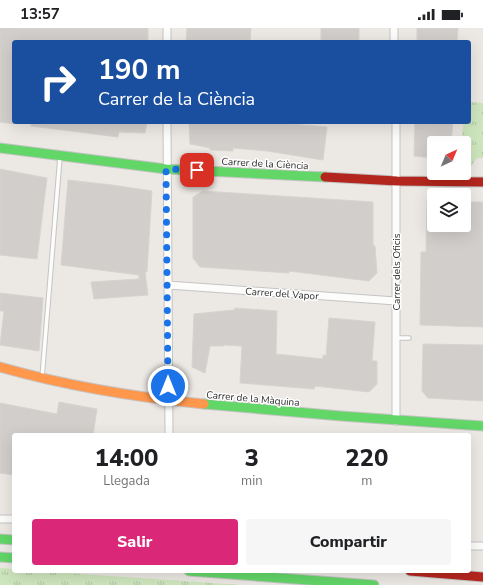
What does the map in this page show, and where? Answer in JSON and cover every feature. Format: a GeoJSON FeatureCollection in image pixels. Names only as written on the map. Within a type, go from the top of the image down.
{"type":"FeatureCollection","features":[{"type":"Feature","properties":{"kind":"main road","name":"Carrer de la Ciència"},"geometry":{"type":"LineString","coordinates":[[0,148],[166,169],[397,181],[483,182]]}},
{"type":"Feature","properties":{"kind":"main road","name":"Carrer de la Màquina"},"geometry":{"type":"LineString","coordinates":[[0,367],[72,386],[168,401],[396,422],[483,426]]}},
{"type":"Feature","properties":{"kind":"main road"},"geometry":{"type":"LineString","coordinates":[[0,539],[12,540]]}},
{"type":"Feature","properties":{"kind":"main road"},"geometry":{"type":"LineString","coordinates":[[0,557],[12,558]]}},
{"type":"Feature","properties":{"kind":"main road"},"geometry":{"type":"LineString","coordinates":[[215,573],[374,585]]}},
{"type":"Feature","properties":{"kind":"main road"},"geometry":{"type":"LineString","coordinates":[[434,573],[483,577]]}},
{"type":"Feature","properties":{"kind":"street"},"geometry":{"type":"LineString","coordinates":[[167,28],[167,40]]}},
{"type":"Feature","properties":{"kind":"street"},"geometry":{"type":"LineString","coordinates":[[394,28],[394,40]]}},
{"type":"Feature","properties":{"kind":"street"},"geometry":{"type":"LineString","coordinates":[[167,124],[166,169],[169,433]]}},
{"type":"Feature","properties":{"kind":"street","name":"Carrer dels Oficis"},"geometry":{"type":"LineString","coordinates":[[396,124],[396,422]]}},
{"type":"Feature","properties":{"kind":"street","name":"Carrer del Vapor"},"geometry":{"type":"LineString","coordinates":[[168,285],[396,301]]}},
{"type":"Feature","properties":{"kind":"street"},"geometry":{"type":"LineString","coordinates":[[0,519],[12,520]]}},
{"type":"Feature","properties":{"kind":"street"},"geometry":{"type":"LineString","coordinates":[[471,546],[483,546]]}},
{"type":"Feature","properties":{"kind":"lane"},"geometry":{"type":"LineString","coordinates":[[42,378],[61,156]]}},
{"type":"Feature","properties":{"kind":"lane"},"geometry":{"type":"LineString","coordinates":[[396,338],[409,338]]}},
{"type":"Feature","properties":{"kind":"green space"},"geometry":{"type":"Polygon","coordinates":[[[471,102],[483,103],[483,158],[477,158],[471,166],[471,136],[462,136],[463,124],[471,124],[471,102]]]}},
{"type":"Feature","properties":{"kind":"green space"},"geometry":{"type":"Polygon","coordinates":[[[0,568],[12,569],[12,573],[67,573],[242,585],[0,585],[0,568]]]}},
{"type":"Feature","properties":{"kind":"building"},"geometry":{"type":"Polygon","coordinates":[[[0,28],[148,28],[148,40],[12,40],[12,124],[0,122],[0,28]]]}},
{"type":"Feature","properties":{"kind":"building"},"geometry":{"type":"Polygon","coordinates":[[[187,28],[251,28],[250,40],[186,40],[187,28]]]}},
{"type":"Feature","properties":{"kind":"building"},"geometry":{"type":"Polygon","coordinates":[[[321,28],[359,28],[359,40],[321,40],[321,28]]]}},
{"type":"Feature","properties":{"kind":"building"},"geometry":{"type":"Polygon","coordinates":[[[417,28],[458,28],[457,40],[417,40],[417,28]]]}},
{"type":"Feature","properties":{"kind":"building"},"geometry":{"type":"Polygon","coordinates":[[[31,124],[147,124],[145,133],[119,132],[118,137],[31,126],[31,124]]]}},
{"type":"Feature","properties":{"kind":"building"},"geometry":{"type":"Polygon","coordinates":[[[189,124],[289,124],[327,127],[323,160],[267,151],[233,148],[233,151],[210,150],[210,148],[190,144],[189,124]]]}},
{"type":"Feature","properties":{"kind":"building"},"geometry":{"type":"Polygon","coordinates":[[[415,124],[453,124],[452,136],[427,136],[427,157],[414,156],[415,124]]]}},
{"type":"Feature","properties":{"kind":"building"},"geometry":{"type":"Polygon","coordinates":[[[0,169],[47,178],[37,259],[0,255],[0,169]]]}},
{"type":"Feature","properties":{"kind":"building"},"geometry":{"type":"Polygon","coordinates":[[[68,180],[152,191],[147,272],[145,272],[148,295],[94,299],[91,282],[139,279],[139,275],[61,265],[68,180]]]}},
{"type":"Feature","properties":{"kind":"building"},"geometry":{"type":"Polygon","coordinates":[[[203,191],[373,202],[373,245],[375,246],[377,273],[369,281],[289,271],[289,273],[200,267],[193,258],[193,197],[203,191]]]}},
{"type":"Feature","properties":{"kind":"building"},"geometry":{"type":"Polygon","coordinates":[[[427,200],[427,232],[471,232],[471,202],[483,202],[483,327],[420,325],[421,252],[426,252],[427,200]]]}},
{"type":"Feature","properties":{"kind":"building"},"geometry":{"type":"Polygon","coordinates":[[[0,293],[43,298],[39,351],[0,345],[4,311],[0,311],[0,293]]]}},
{"type":"Feature","properties":{"kind":"building"},"geometry":{"type":"Polygon","coordinates":[[[235,308],[277,311],[276,354],[323,359],[323,355],[326,356],[329,318],[375,322],[372,361],[377,361],[377,384],[369,392],[315,386],[314,389],[240,383],[242,346],[210,346],[205,373],[192,367],[194,314],[234,310],[235,308]]]}},
{"type":"Feature","properties":{"kind":"building"},"geometry":{"type":"Polygon","coordinates":[[[423,344],[483,345],[483,401],[428,398],[422,391],[423,344]]]}},
{"type":"Feature","properties":{"kind":"building"},"geometry":{"type":"Polygon","coordinates":[[[59,402],[97,409],[93,433],[12,433],[12,475],[0,473],[0,403],[57,414],[59,402]]]}},
{"type":"Feature","properties":{"kind":"traffic: fast"},"geometry":{"type":"LineString","coordinates":[[0,148],[166,169],[325,177]]}},
{"type":"Feature","properties":{"kind":"traffic: fast"},"geometry":{"type":"LineString","coordinates":[[204,404],[483,426]]}},
{"type":"Feature","properties":{"kind":"traffic: fast"},"geometry":{"type":"LineString","coordinates":[[0,539],[12,540]]}},
{"type":"Feature","properties":{"kind":"traffic: fast"},"geometry":{"type":"LineString","coordinates":[[0,557],[12,558]]}},
{"type":"Feature","properties":{"kind":"traffic: fast"},"geometry":{"type":"LineString","coordinates":[[215,573],[374,585]]}},
{"type":"Feature","properties":{"kind":"traffic: slow"},"geometry":{"type":"LineString","coordinates":[[0,367],[50,380],[101,390],[204,404]]}},
{"type":"Feature","properties":{"kind":"traffic: jam"},"geometry":{"type":"LineString","coordinates":[[325,177],[397,181],[483,182]]}},
{"type":"Feature","properties":{"kind":"traffic: jam"},"geometry":{"type":"LineString","coordinates":[[434,573],[483,577]]}},
{"type":"Feature","properties":{"kind":"route"},"geometry":{"type":"LineString","coordinates":[[168,386],[166,169],[197,170]]}}]}
